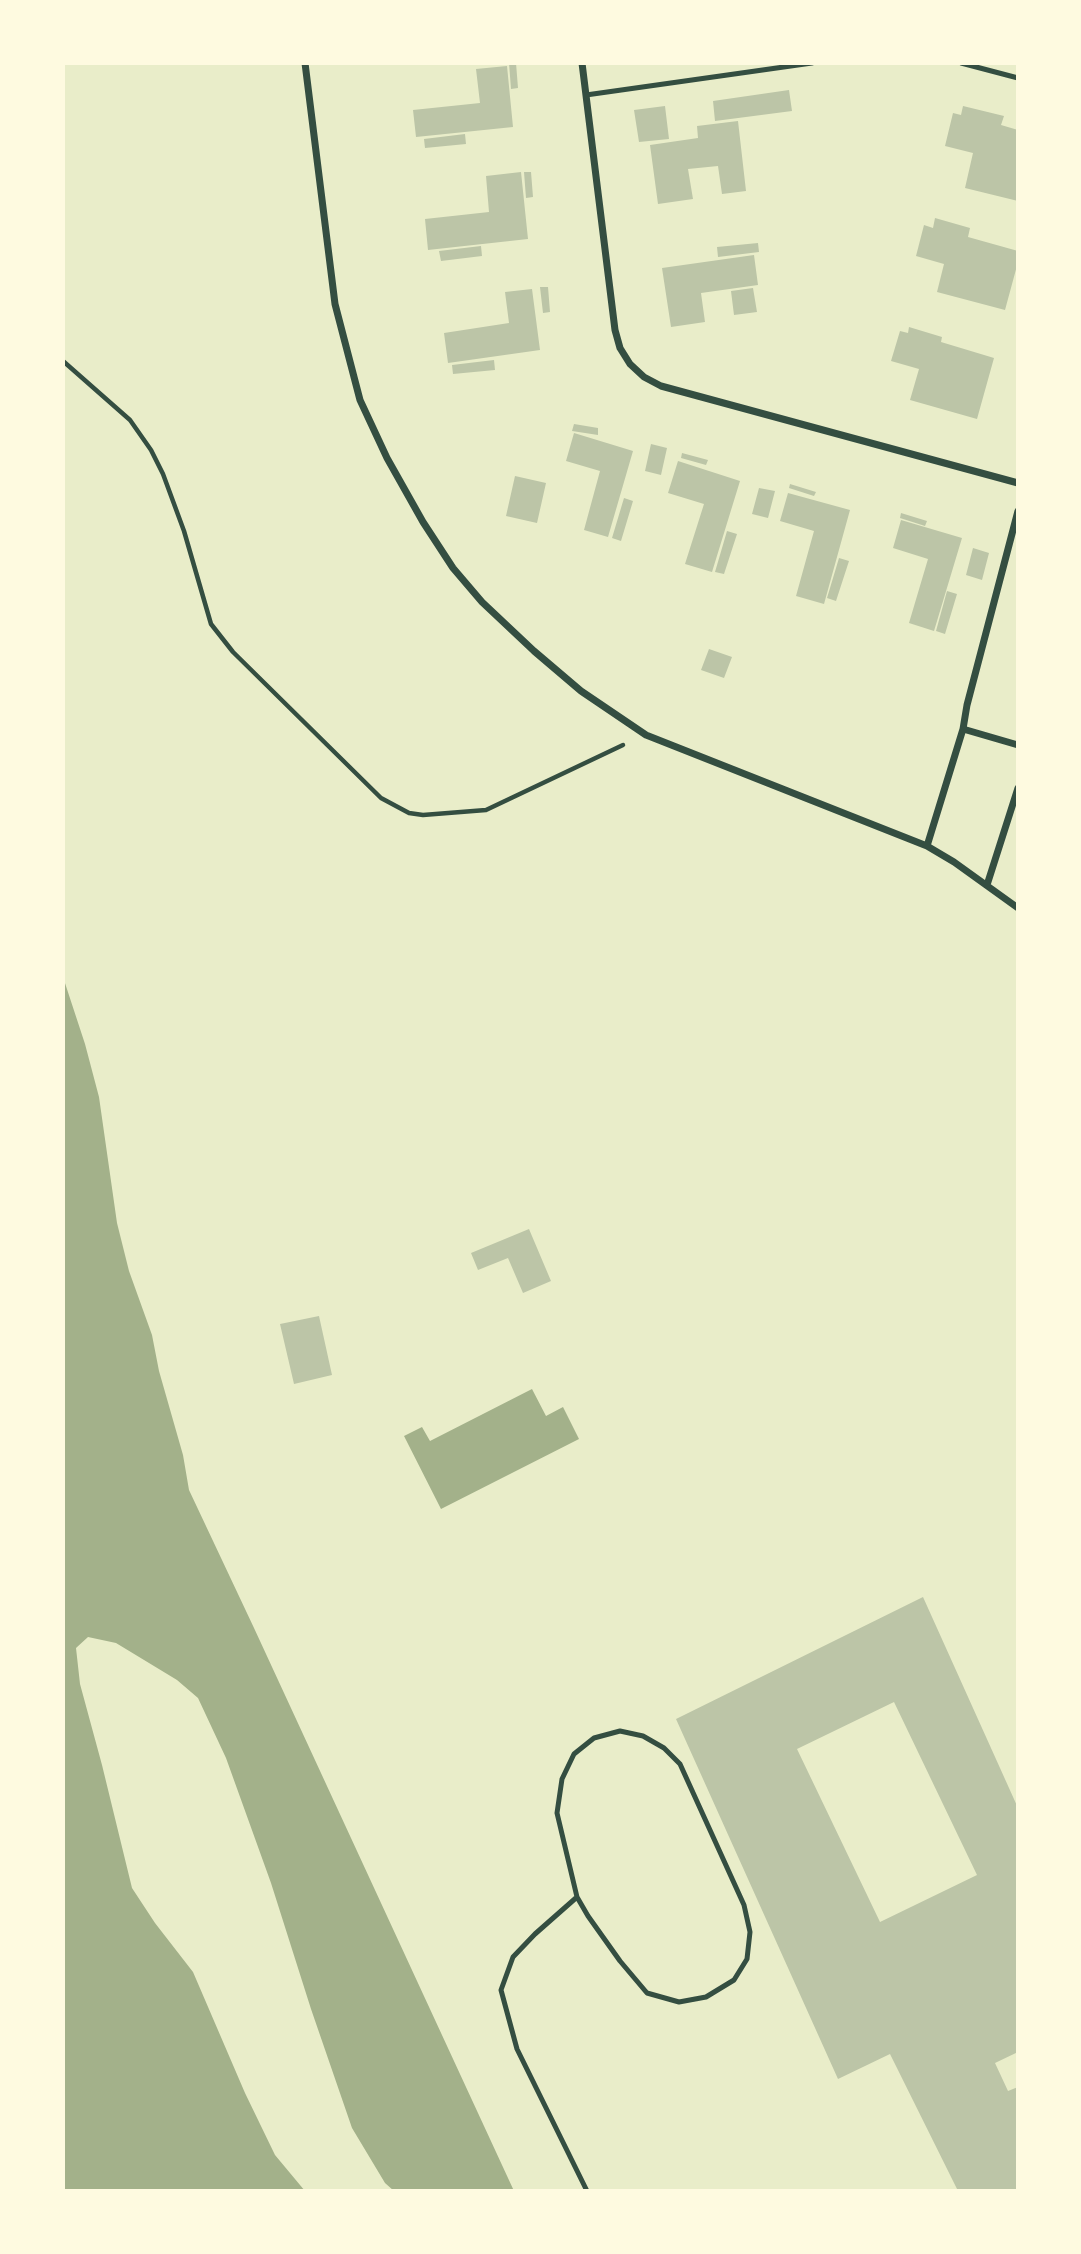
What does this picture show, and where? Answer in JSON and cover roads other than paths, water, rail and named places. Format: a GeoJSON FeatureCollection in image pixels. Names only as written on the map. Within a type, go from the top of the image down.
{"type":"FeatureCollection","features":[{"type":"Feature","properties":{"kind":"street"},"geometry":{"type":"LineString","coordinates":[[305,63],[335,304],[360,400],[387,458],[423,523],[453,568],[482,602],[534,651],[581,691],[646,735],[927,846],[1018,908]]}},
{"type":"Feature","properties":{"kind":"street"},"geometry":{"type":"LineString","coordinates":[[582,63],[615,330],[620,348],[630,365],[661,386],[1018,483]]}},
{"type":"Feature","properties":{"kind":"street"},"geometry":{"type":"LineString","coordinates":[[927,846],[963,729],[1018,510]]}},
{"type":"Feature","properties":{"kind":"street"},"geometry":{"type":"LineString","coordinates":[[963,729],[1018,745]]}},
{"type":"Feature","properties":{"kind":"street"},"geometry":{"type":"LineString","coordinates":[[987,885],[1018,788]]}},
{"type":"Feature","properties":{"kind":"lane"},"geometry":{"type":"LineString","coordinates":[[586,94],[811,63]]}},
{"type":"Feature","properties":{"kind":"lane"},"geometry":{"type":"LineString","coordinates":[[961,63],[1018,78]]}},
{"type":"Feature","properties":{"kind":"lane"},"geometry":{"type":"LineString","coordinates":[[620,1731],[643,1736],[664,1748],[680,1764],[744,1905],[750,1933],[747,1959],[734,1980],[706,1997],[678,2003],[647,1993],[620,1961],[577,1897],[557,1813],[562,1779],[574,1754],[594,1738],[620,1731]]}},
{"type":"Feature","properties":{"kind":"lane"},"geometry":{"type":"LineString","coordinates":[[577,1897],[513,1957],[501,1990],[517,2049],[587,2191]]}}]}
